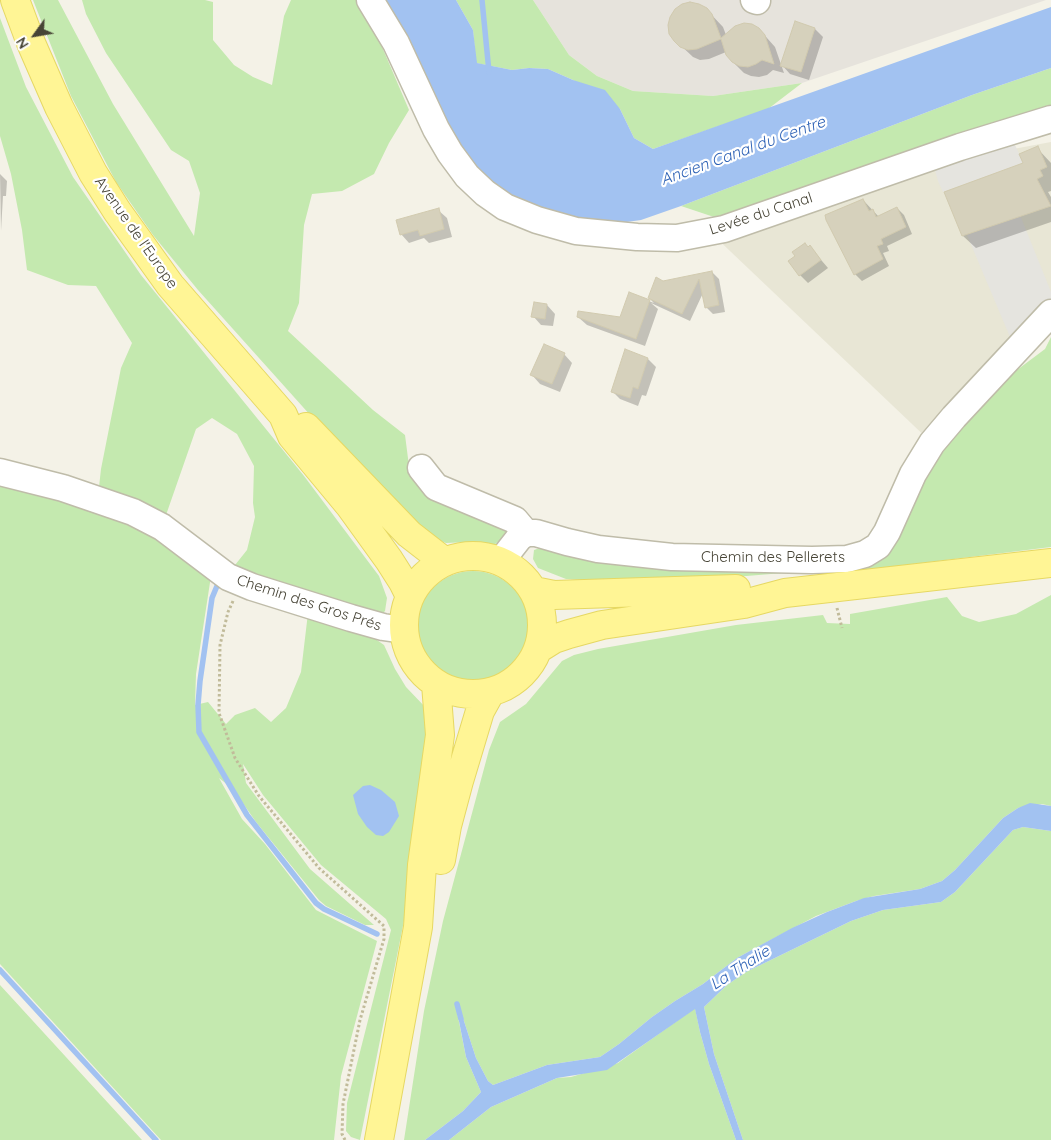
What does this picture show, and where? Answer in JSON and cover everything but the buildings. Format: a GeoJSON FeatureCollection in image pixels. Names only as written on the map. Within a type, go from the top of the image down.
{"type":"FeatureCollection","features":[{"type":"Feature","properties":{"kind":"main road","name":"Avenue de l'Europe"},"geometry":{"type":"LineString","coordinates":[[15,0],[30,43],[59,107],[93,173],[117,212],[170,285],[283,415],[292,436],[350,506],[404,582],[410,596]]}},
{"type":"Feature","properties":{"kind":"main road","name":"Avenue de l'Europe"},"geometry":{"type":"LineString","coordinates":[[283,415],[304,425],[409,534],[445,562]]}},
{"type":"Feature","properties":{"kind":"main road"},"geometry":{"type":"LineString","coordinates":[[470,556],[501,561],[519,573],[534,591],[542,615],[542,639],[532,662],[514,682],[490,693],[464,695],[436,684],[411,657],[404,630],[406,609],[410,596],[426,574],[445,562],[470,556]]}},
{"type":"Feature","properties":{"kind":"main road"},"geometry":{"type":"LineString","coordinates":[[538,649],[554,639],[602,625],[744,604],[785,593],[1051,563]]}},
{"type":"Feature","properties":{"kind":"main road"},"geometry":{"type":"LineString","coordinates":[[534,591],[554,595],[740,589],[785,593]]}},
{"type":"Feature","properties":{"kind":"main road"},"geometry":{"type":"LineString","coordinates":[[380,1135],[418,927],[422,865],[440,736],[436,684]]}},
{"type":"Feature","properties":{"kind":"main road"},"geometry":{"type":"LineString","coordinates":[[418,927],[441,863],[448,826],[472,736],[480,711],[490,693]]}},
{"type":"Feature","properties":{"kind":"street","name":"Levée du Canal"},"geometry":{"type":"LineString","coordinates":[[370,0],[396,43],[436,129],[450,153],[467,176],[485,193],[505,207],[537,220],[576,231],[637,237],[677,238],[724,229],[960,147],[1051,119]]}},
{"type":"Feature","properties":{"kind":"street","name":"Chemin des Pellerets"},"geometry":{"type":"LineString","coordinates":[[421,468],[436,487],[515,520],[526,532],[598,549],[672,557],[847,559],[866,554],[878,546],[887,532],[913,474],[932,443],[1051,313]]}},
{"type":"Feature","properties":{"kind":"street","name":"Chemin des Gros Prés"},"geometry":{"type":"LineString","coordinates":[[0,472],[72,491],[133,512],[162,527],[228,577],[351,618],[383,627],[404,630]]}},
{"type":"Feature","properties":{"kind":"street"},"geometry":{"type":"LineString","coordinates":[[501,561],[526,532]]}},
{"type":"Feature","properties":{"kind":"path"},"geometry":{"type":"LineString","coordinates":[[241,582],[228,612],[220,645],[220,713],[235,758],[259,796],[319,868],[384,926],[384,939],[360,1020],[342,1104],[342,1134],[345,1140]]}},
{"type":"Feature","properties":{"kind":"shaded area"},"geometry":{"type":"Polygon","coordinates":[[[533,0],[1046,0],[802,83],[713,96],[633,91],[597,76],[569,55],[533,0]]]}},
{"type":"Feature","properties":{"kind":"shaded area"},"geometry":{"type":"Polygon","coordinates":[[[1012,138],[1023,163],[943,192],[933,163],[1012,138]]]}},
{"type":"Feature","properties":{"kind":"shaded area"},"geometry":{"type":"Polygon","coordinates":[[[1051,142],[1051,334],[932,443],[710,232],[884,173],[1051,142]]]}},
{"type":"Feature","properties":{"kind":"shaded area"},"geometry":{"type":"Polygon","coordinates":[[[1020,215],[1051,292],[1051,301],[1013,344],[967,235],[1020,215]]]}},
{"type":"Feature","properties":{"kind":"green space"},"geometry":{"type":"Polygon","coordinates":[[[33,0],[58,0],[113,104],[194,236],[200,193],[189,161],[171,150],[106,53],[86,14],[82,0],[205,0],[213,2],[213,40],[234,65],[253,77],[272,85],[284,16],[291,0],[357,0],[368,14],[409,110],[389,143],[374,174],[342,191],[312,194],[304,225],[299,303],[288,331],[373,410],[405,435],[409,466],[507,530],[493,546],[467,542],[446,543],[431,537],[346,455],[198,290],[153,235],[116,182],[71,96],[33,0]]]}},
{"type":"Feature","properties":{"kind":"green space"},"geometry":{"type":"Polygon","coordinates":[[[456,0],[533,0],[569,55],[597,76],[633,91],[713,96],[802,83],[768,109],[653,149],[634,138],[620,109],[573,80],[548,69],[529,68],[512,70],[476,63],[473,30],[456,0]]]}},
{"type":"Feature","properties":{"kind":"green space"},"geometry":{"type":"Polygon","coordinates":[[[0,18],[26,87],[73,177],[141,275],[304,476],[379,576],[387,598],[385,611],[379,617],[231,570],[247,550],[255,517],[253,503],[254,466],[237,434],[212,418],[196,429],[166,515],[99,487],[121,368],[132,343],[96,286],[68,285],[27,270],[22,230],[11,174],[0,136],[0,18]]]}},
{"type":"Feature","properties":{"kind":"green space"},"geometry":{"type":"Polygon","coordinates":[[[1051,68],[1051,110],[723,220],[681,206],[972,95],[1051,68]]]}},
{"type":"Feature","properties":{"kind":"green space"},"geometry":{"type":"Polygon","coordinates":[[[1051,337],[1051,547],[849,572],[833,569],[709,579],[613,582],[566,579],[538,568],[533,559],[534,550],[543,547],[875,561],[927,472],[967,421],[1013,373],[1045,349],[1051,337]]]}},
{"type":"Feature","properties":{"kind":"green space"},"geometry":{"type":"Polygon","coordinates":[[[0,482],[102,513],[140,531],[157,535],[211,576],[196,674],[195,705],[208,702],[226,724],[235,715],[255,708],[271,722],[286,708],[301,672],[308,613],[374,638],[384,645],[406,687],[427,709],[430,721],[414,871],[360,1140],[351,1137],[346,1131],[347,1103],[391,930],[386,919],[321,865],[263,795],[243,764],[246,783],[310,869],[374,925],[365,925],[326,906],[319,900],[256,822],[233,789],[219,778],[242,819],[265,844],[316,910],[377,941],[341,1076],[334,1140],[161,1140],[0,964],[0,482]]]}},
{"type":"Feature","properties":{"kind":"green space"},"geometry":{"type":"Polygon","coordinates":[[[473,571],[494,575],[512,588],[525,606],[529,627],[525,648],[512,666],[494,679],[473,683],[452,679],[434,666],[421,648],[417,627],[421,606],[434,588],[452,575],[473,571]]]}},
{"type":"Feature","properties":{"kind":"green space"},"geometry":{"type":"Polygon","coordinates":[[[1051,595],[1051,806],[1042,804],[1018,808],[1003,818],[955,870],[942,881],[920,889],[874,896],[856,901],[816,916],[737,958],[703,984],[652,1017],[600,1057],[547,1065],[493,1085],[488,1081],[476,1058],[463,1018],[457,1012],[466,1057],[481,1092],[463,1111],[425,1140],[404,1140],[424,1011],[443,921],[489,750],[500,722],[526,704],[562,661],[574,655],[598,649],[736,625],[823,615],[827,623],[850,624],[850,614],[947,597],[962,616],[979,622],[1016,614],[1051,595]]]}},
{"type":"Feature","properties":{"kind":"green space"},"geometry":{"type":"Polygon","coordinates":[[[1023,827],[1051,831],[1051,1140],[743,1140],[714,1054],[704,1007],[727,985],[746,972],[851,921],[883,910],[941,902],[955,892],[1013,830],[1023,827]]]}},
{"type":"Feature","properties":{"kind":"green space"},"geometry":{"type":"Polygon","coordinates":[[[0,985],[142,1140],[0,1140],[0,985]]]}},
{"type":"Feature","properties":{"kind":"green space"},"geometry":{"type":"Polygon","coordinates":[[[695,1008],[709,1064],[736,1140],[449,1140],[491,1107],[557,1078],[571,1077],[618,1063],[695,1008]]]}},
{"type":"Feature","properties":{"kind":"water","name":"Ancien Canal du Centre"},"geometry":{"type":"Polygon","coordinates":[[[382,0],[456,0],[473,30],[477,63],[512,70],[529,68],[548,69],[573,80],[605,90],[620,109],[634,138],[653,149],[1051,7],[1051,68],[972,95],[681,206],[641,220],[612,224],[550,217],[477,179],[382,0]]]}},
{"type":"Feature","properties":{"kind":"water"},"geometry":{"type":"Polygon","coordinates":[[[370,785],[381,790],[395,802],[399,816],[389,832],[383,836],[376,835],[367,827],[358,814],[353,795],[363,786],[370,785]]]}},
{"type":"Feature","properties":{"kind":"water","name":"La Thalie"},"geometry":{"type":"Polygon","coordinates":[[[1030,803],[1051,806],[1051,831],[1023,827],[1013,830],[955,892],[941,902],[883,910],[851,921],[746,972],[727,985],[704,1007],[714,1054],[743,1140],[736,1140],[709,1064],[695,1009],[607,1070],[557,1078],[491,1107],[449,1140],[425,1140],[463,1111],[481,1092],[466,1057],[457,1011],[463,1018],[476,1058],[488,1081],[493,1085],[547,1065],[600,1057],[652,1017],[703,984],[737,958],[792,928],[864,898],[920,889],[942,881],[955,870],[1003,818],[1030,803]]]}},
{"type":"Feature","properties":{"kind":"waterway"},"geometry":{"type":"LineString","coordinates":[[482,0],[489,72]]}},
{"type":"Feature","properties":{"kind":"waterway"},"geometry":{"type":"LineString","coordinates":[[217,586],[212,598],[200,681],[198,705],[199,732],[247,815],[316,903],[324,909],[377,934]]}},
{"type":"Feature","properties":{"kind":"waterway"},"geometry":{"type":"LineString","coordinates":[[0,970],[156,1140]]}},
{"type":"Feature","properties":{"kind":"waterway"},"geometry":{"type":"LineString","coordinates":[[457,1004],[461,1019]]}}]}
